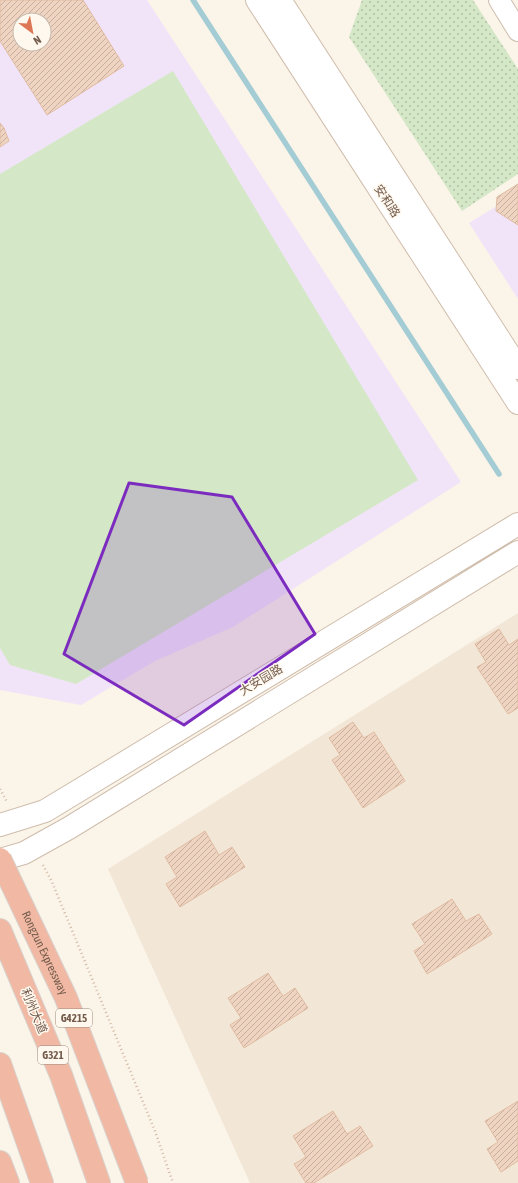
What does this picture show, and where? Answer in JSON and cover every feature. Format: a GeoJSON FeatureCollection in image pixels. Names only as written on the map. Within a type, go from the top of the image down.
{"type":"FeatureCollection","features":[{"type":"Feature","properties":{"kind":"highway","name":"Rongzun Expressway"},"geometry":{"type":"LineString","coordinates":[[0,859],[66,998],[137,1183]]}},
{"type":"Feature","properties":{"kind":"highway","name":"利州大道"},"geometry":{"type":"LineString","coordinates":[[0,930],[61,1075],[99,1183]]}},
{"type":"Feature","properties":{"kind":"highway"},"geometry":{"type":"LineString","coordinates":[[0,1064],[42,1183]]}},
{"type":"Feature","properties":{"kind":"highway"},"geometry":{"type":"LineString","coordinates":[[0,1162],[8,1183]]}},
{"type":"Feature","properties":{"kind":"street","name":"安和路"},"geometry":{"type":"LineString","coordinates":[[257,0],[283,7],[518,368]]}},
{"type":"Feature","properties":{"kind":"street"},"geometry":{"type":"LineString","coordinates":[[499,0],[518,31]]}},
{"type":"Feature","properties":{"kind":"street","name":"安和路"},"geometry":{"type":"LineString","coordinates":[[283,7],[518,403]]}},
{"type":"Feature","properties":{"kind":"street","name":"大安园路"},"geometry":{"type":"LineString","coordinates":[[9,822],[45,811],[52,807],[518,524]]}},
{"type":"Feature","properties":{"kind":"street"},"geometry":{"type":"LineString","coordinates":[[0,859],[24,853],[69,828],[518,552]]}},
{"type":"Feature","properties":{"kind":"path"},"geometry":{"type":"LineString","coordinates":[[0,789],[9,822]]}},
{"type":"Feature","properties":{"kind":"path"},"geometry":{"type":"LineString","coordinates":[[33,848],[56,889],[155,1131],[173,1183]]}},
{"type":"Feature","properties":{"kind":"highlighted area"},"geometry":{"type":"Polygon","coordinates":[[[129,483],[232,497],[315,634],[184,725],[64,654],[129,483]]]}},
{"type":"Feature","properties":{"kind":"shaded area"},"geometry":{"type":"Polygon","coordinates":[[[0,0],[147,0],[461,482],[233,627],[155,661],[81,705],[0,690],[0,0]]]}},
{"type":"Feature","properties":{"kind":"shaded area"},"geometry":{"type":"Polygon","coordinates":[[[518,193],[518,299],[469,223],[518,193]]]}},
{"type":"Feature","properties":{"kind":"shaded area"},"geometry":{"type":"Polygon","coordinates":[[[518,613],[518,1183],[250,1183],[108,869],[518,613]]]}},
{"type":"Feature","properties":{"kind":"green space"},"geometry":{"type":"Polygon","coordinates":[[[362,0],[473,0],[518,69],[518,174],[462,211],[349,37],[362,0]]]}},
{"type":"Feature","properties":{"kind":"green space"},"geometry":{"type":"Polygon","coordinates":[[[173,71],[418,480],[76,684],[10,665],[0,648],[0,174],[173,71]]]}},
{"type":"Feature","properties":{"kind":"building"},"geometry":{"type":"Polygon","coordinates":[[[0,0],[83,0],[124,66],[47,115],[0,41],[0,0]]]}},
{"type":"Feature","properties":{"kind":"building"},"geometry":{"type":"Polygon","coordinates":[[[0,123],[4,128],[9,141],[0,147],[0,123]]]}},
{"type":"Feature","properties":{"kind":"building"},"geometry":{"type":"Polygon","coordinates":[[[518,184],[518,225],[496,211],[497,197],[518,184]]]}},
{"type":"Feature","properties":{"kind":"building"},"geometry":{"type":"Polygon","coordinates":[[[499,629],[509,645],[518,639],[518,708],[508,714],[477,667],[486,662],[475,644],[499,629]]]}},
{"type":"Feature","properties":{"kind":"building"},"geometry":{"type":"Polygon","coordinates":[[[353,722],[364,738],[374,732],[405,781],[363,808],[332,760],[340,755],[329,738],[353,722]]]}},
{"type":"Feature","properties":{"kind":"building"},"geometry":{"type":"Polygon","coordinates":[[[205,831],[219,855],[232,847],[245,867],[180,907],[166,884],[177,877],[165,857],[205,831]]]}},
{"type":"Feature","properties":{"kind":"building"},"geometry":{"type":"Polygon","coordinates":[[[452,899],[466,921],[479,914],[492,934],[427,974],[414,951],[425,944],[412,924],[452,899]]]}},
{"type":"Feature","properties":{"kind":"building"},"geometry":{"type":"Polygon","coordinates":[[[268,973],[283,996],[295,988],[308,1008],[244,1048],[230,1025],[241,1018],[228,998],[268,973]]]}},
{"type":"Feature","properties":{"kind":"building"},"geometry":{"type":"Polygon","coordinates":[[[518,1101],[518,1161],[501,1172],[487,1149],[498,1142],[485,1121],[518,1101]]]}},
{"type":"Feature","properties":{"kind":"building"},"geometry":{"type":"Polygon","coordinates":[[[333,1111],[347,1134],[360,1126],[373,1146],[314,1183],[306,1183],[294,1164],[306,1157],[293,1136],[333,1111]]]}},
{"type":"Feature","properties":{"kind":"waterway"},"geometry":{"type":"LineString","coordinates":[[193,0],[499,474]]}}]}
